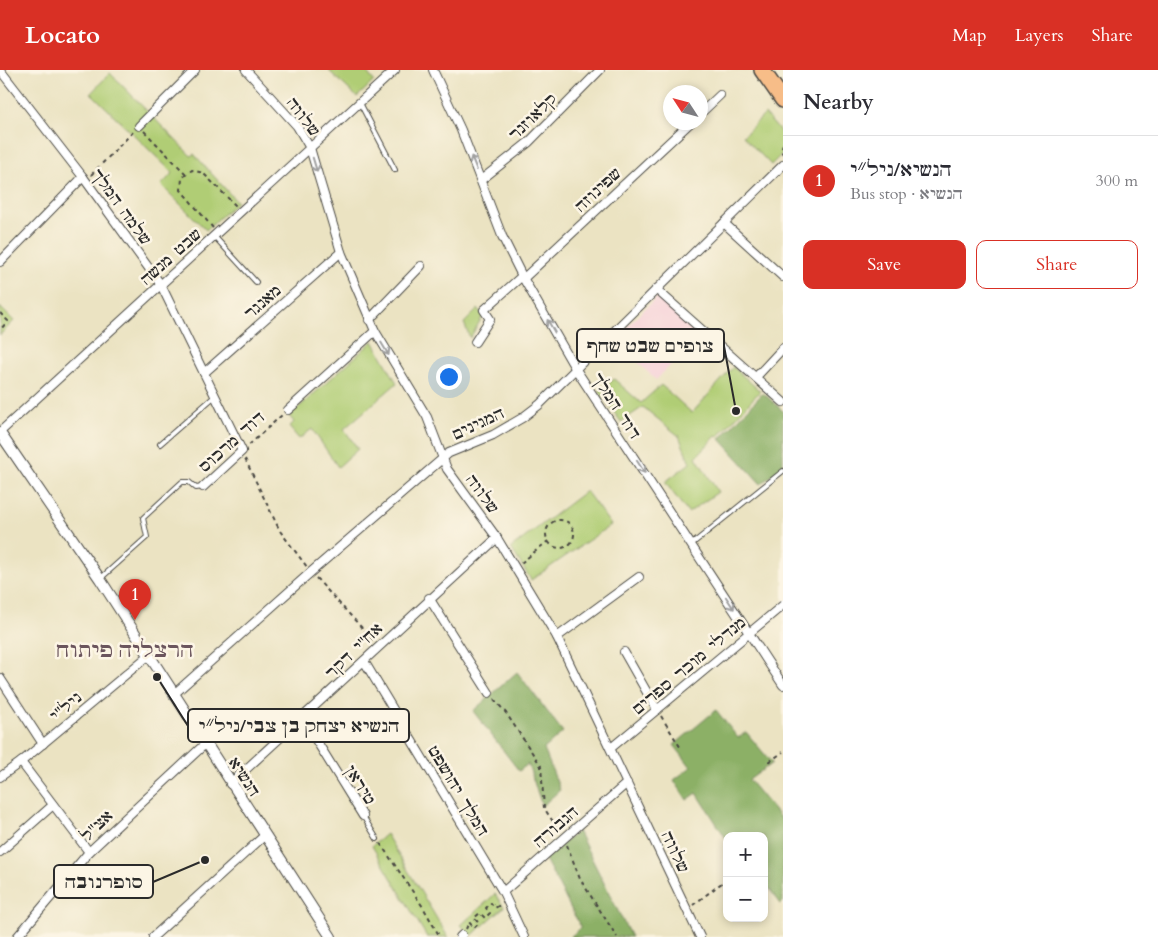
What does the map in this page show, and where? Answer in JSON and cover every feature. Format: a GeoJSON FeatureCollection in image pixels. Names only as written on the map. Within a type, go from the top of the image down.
{"type":"FeatureCollection","features":[{"type":"Feature","properties":{"kind":"highway"},"geometry":{"type":"LineString","coordinates":[[762,70],[783,100]]}},
{"type":"Feature","properties":{"kind":"street","name":"שלמה המלך"},"geometry":{"type":"LineString","coordinates":[[0,70],[84,179],[161,285],[242,451]]}},
{"type":"Feature","properties":{"kind":"street"},"geometry":{"type":"LineString","coordinates":[[132,119],[140,127],[195,70]]}},
{"type":"Feature","properties":{"kind":"street","name":"שלווה"},"geometry":{"type":"LineString","coordinates":[[246,70],[296,126],[310,148],[341,252],[369,320],[426,417],[447,469],[497,538],[557,637],[700,937]]}},
{"type":"Feature","properties":{"kind":"street","name":"שבט מנשה"},"geometry":{"type":"LineString","coordinates":[[0,432],[395,70]]}},
{"type":"Feature","properties":{"kind":"street","name":"דוד המלך"},"geometry":{"type":"LineString","coordinates":[[432,71],[480,180],[502,236],[575,368],[783,685]]}},
{"type":"Feature","properties":{"kind":"street","name":"קלאוזנר"},"geometry":{"type":"LineString","coordinates":[[480,180],[529,142],[597,71]]}},
{"type":"Feature","properties":{"kind":"street"},"geometry":{"type":"LineString","coordinates":[[708,106],[720,95]]}},
{"type":"Feature","properties":{"kind":"street","name":"שפינוזה"},"geometry":{"type":"LineString","coordinates":[[475,342],[490,318],[484,310],[523,277],[682,130]]}},
{"type":"Feature","properties":{"kind":"street","name":"המגינים"},"geometry":{"type":"LineString","coordinates":[[173,695],[310,572],[442,459],[450,453],[494,435],[539,405],[783,166]]}},
{"type":"Feature","properties":{"kind":"street"},"geometry":{"type":"LineString","coordinates":[[0,262],[84,179]]}},
{"type":"Feature","properties":{"kind":"street"},"geometry":{"type":"LineString","coordinates":[[724,223],[783,277]]}},
{"type":"Feature","properties":{"kind":"street","name":"מאנגר"},"geometry":{"type":"LineString","coordinates":[[204,373],[341,252]]}},
{"type":"Feature","properties":{"kind":"street"},"geometry":{"type":"LineString","coordinates":[[369,320],[420,266]]}},
{"type":"Feature","properties":{"kind":"street"},"geometry":{"type":"LineString","coordinates":[[656,289],[783,402]]}},
{"type":"Feature","properties":{"kind":"street","name":"דוד מרכוס"},"geometry":{"type":"LineString","coordinates":[[288,410],[375,331]]}},
{"type":"Feature","properties":{"kind":"street"},"geometry":{"type":"LineString","coordinates":[[756,377],[783,348]]}},
{"type":"Feature","properties":{"kind":"street","name":"הנשיא"},"geometry":{"type":"LineString","coordinates":[[0,432],[100,579],[230,784],[331,937]]}},
{"type":"Feature","properties":{"kind":"street","name":"דוד מרכוס"},"geometry":{"type":"LineString","coordinates":[[203,487],[242,451]]}},
{"type":"Feature","properties":{"kind":"street","name":"אח\"י דקר"},"geometry":{"type":"LineString","coordinates":[[230,784],[303,719],[429,598],[497,538]]}},
{"type":"Feature","properties":{"kind":"street"},"geometry":{"type":"LineString","coordinates":[[557,637],[639,577]]}},
{"type":"Feature","properties":{"kind":"street"},"geometry":{"type":"LineString","coordinates":[[429,598],[489,694]]}},
{"type":"Feature","properties":{"kind":"street","name":"מנדלי מוכר ספרים"},"geometry":{"type":"LineString","coordinates":[[611,748],[783,605]]}},
{"type":"Feature","properties":{"kind":"street"},"geometry":{"type":"LineString","coordinates":[[624,652],[657,710]]}},
{"type":"Feature","properties":{"kind":"street","name":"ניל\"י"},"geometry":{"type":"LineString","coordinates":[[0,777],[21,762],[148,656]]}},
{"type":"Feature","properties":{"kind":"street","name":"המלך יהושפט"},"geometry":{"type":"LineString","coordinates":[[364,661],[503,892],[524,937]]}},
{"type":"Feature","properties":{"kind":"street"},"geometry":{"type":"LineString","coordinates":[[0,678],[43,744]]}},
{"type":"Feature","properties":{"kind":"street","name":"טיראן"},"geometry":{"type":"LineString","coordinates":[[303,719],[363,816]]}},
{"type":"Feature","properties":{"kind":"street","name":"אצ\"ל"},"geometry":{"type":"LineString","coordinates":[[17,937],[89,852],[205,744]]}},
{"type":"Feature","properties":{"kind":"street"},"geometry":{"type":"LineString","coordinates":[[21,762],[89,852]]}},
{"type":"Feature","properties":{"kind":"street","name":"הגבורה"},"geometry":{"type":"LineString","coordinates":[[503,892],[627,783]]}},
{"type":"Feature","properties":{"kind":"street"},"geometry":{"type":"LineString","coordinates":[[0,852],[53,805]]}},
{"type":"Feature","properties":{"kind":"street"},"geometry":{"type":"LineString","coordinates":[[156,936],[264,836]]}},
{"type":"Feature","properties":{"kind":"lane"},"geometry":{"type":"LineString","coordinates":[[359,102],[395,170]]}},
{"type":"Feature","properties":{"kind":"lane"},"geometry":{"type":"LineString","coordinates":[[216,235],[256,282]]}},
{"type":"Feature","properties":{"kind":"lane"},"geometry":{"type":"LineString","coordinates":[[160,444],[215,396]]}},
{"type":"Feature","properties":{"kind":"lane"},"geometry":{"type":"LineString","coordinates":[[692,544],[783,471]]}},
{"type":"Feature","properties":{"kind":"lane","name":"דוד מרכוס"},"geometry":{"type":"LineString","coordinates":[[100,579],[147,537],[148,534],[143,522],[147,514],[182,482],[189,482],[196,488],[203,487]]}},
{"type":"Feature","properties":{"kind":"lane","name":"טיראן"},"geometry":{"type":"LineString","coordinates":[[363,816],[377,839]]}},
{"type":"Feature","properties":{"kind":"path"},"geometry":{"type":"LineString","coordinates":[[84,179],[140,127],[186,174]]}},
{"type":"Feature","properties":{"kind":"path"},"geometry":{"type":"LineString","coordinates":[[783,144],[781,150],[783,154]]}},
{"type":"Feature","properties":{"kind":"path"},"geometry":{"type":"LineString","coordinates":[[216,235],[180,190],[182,178],[186,174],[192,170],[202,172],[241,211]]}},
{"type":"Feature","properties":{"kind":"path"},"geometry":{"type":"LineString","coordinates":[[0,313],[8,321],[0,330]]}},
{"type":"Feature","properties":{"kind":"path","name":"דוד מרכוס"},"geometry":{"type":"LineString","coordinates":[[242,451],[288,410]]}},
{"type":"Feature","properties":{"kind":"path"},"geometry":{"type":"LineString","coordinates":[[242,451],[280,531],[310,572],[379,647]]}},
{"type":"Feature","properties":{"kind":"path"},"geometry":{"type":"LineString","coordinates":[[554,522],[567,522],[572,529],[573,537],[568,545],[560,548],[548,541],[548,528],[554,522]]}},
{"type":"Feature","properties":{"kind":"path"},"geometry":{"type":"LineString","coordinates":[[515,568],[548,541]]}},
{"type":"Feature","properties":{"kind":"path"},"geometry":{"type":"LineString","coordinates":[[489,694],[506,713],[541,766],[544,808],[564,838],[580,879],[617,937]]}},
{"type":"Feature","properties":{"kind":"path"},"geometry":{"type":"LineString","coordinates":[[657,710],[682,750]]}},
{"type":"Feature","properties":{"kind":"path"},"geometry":{"type":"LineString","coordinates":[[769,762],[783,752]]}},
{"type":"Feature","properties":{"kind":"path"},"geometry":{"type":"LineString","coordinates":[[377,839],[403,880],[424,907],[440,937]]}},
{"type":"Feature","properties":{"kind":"path"},"geometry":{"type":"LineString","coordinates":[[687,909],[723,882]]}},
{"type":"Feature","properties":{"kind":"path"},"geometry":{"type":"LineString","coordinates":[[467,925],[469,922],[474,928],[479,923],[474,918],[480,913],[485,918],[490,913],[486,908],[491,903],[496,908],[499,906]]}},
{"type":"Feature","properties":{"kind":"shaded area"},"geometry":{"type":"Polygon","coordinates":[[[658,296],[699,336],[656,380],[614,339],[658,296]]]}},
{"type":"Feature","properties":{"kind":"green space"},"geometry":{"type":"Polygon","coordinates":[[[328,70],[365,70],[374,81],[357,97],[328,70]]]}},
{"type":"Feature","properties":{"kind":"green space"},"geometry":{"type":"Polygon","coordinates":[[[110,73],[191,156],[194,154],[237,202],[206,230],[161,185],[173,173],[91,93],[110,73]]]}},
{"type":"Feature","properties":{"kind":"green space"},"geometry":{"type":"Polygon","coordinates":[[[765,114],[783,135],[783,153],[771,165],[743,136],[765,114]]]}},
{"type":"Feature","properties":{"kind":"green space"},"geometry":{"type":"Polygon","coordinates":[[[0,307],[14,321],[0,335],[0,307]]]}},
{"type":"Feature","properties":{"kind":"green space"},"geometry":{"type":"Polygon","coordinates":[[[478,309],[483,316],[470,338],[464,323],[478,309]]]}},
{"type":"Feature","properties":{"kind":"green space"},"geometry":{"type":"Polygon","coordinates":[[[373,341],[397,383],[344,429],[358,449],[338,467],[312,429],[299,439],[289,427],[294,422],[289,416],[373,341]]]}},
{"type":"Feature","properties":{"kind":"green space"},"geometry":{"type":"Polygon","coordinates":[[[733,367],[760,391],[718,437],[716,436],[696,457],[718,492],[688,513],[665,482],[690,463],[679,436],[643,407],[621,422],[599,391],[614,379],[641,403],[661,385],[692,413],[733,367]]]}},
{"type":"Feature","properties":{"kind":"green space"},"geometry":{"type":"Polygon","coordinates":[[[763,393],[783,411],[783,467],[761,484],[720,439],[763,393]]]}},
{"type":"Feature","properties":{"kind":"green space"},"geometry":{"type":"Polygon","coordinates":[[[586,491],[611,525],[531,580],[511,548],[586,491]]]}},
{"type":"Feature","properties":{"kind":"green space"},"geometry":{"type":"Polygon","coordinates":[[[517,672],[563,732],[544,749],[560,790],[542,806],[528,764],[519,771],[473,711],[517,672]]]}},
{"type":"Feature","properties":{"kind":"green space"},"geometry":{"type":"Polygon","coordinates":[[[716,710],[738,738],[746,732],[772,763],[749,780],[783,821],[783,902],[781,904],[768,887],[768,832],[723,832],[723,834],[697,793],[687,800],[674,780],[691,767],[674,745],[716,710]]]}},
{"type":"Feature","properties":{"kind":"green space"},"geometry":{"type":"Polygon","coordinates":[[[578,831],[631,937],[570,937],[581,928],[545,859],[578,831]]]}},
{"type":"Feature","properties":{"kind":"green space"},"geometry":{"type":"Polygon","coordinates":[[[386,834],[448,937],[427,937],[372,846],[386,834]]]}},
{"type":"Feature","properties":{"kind":"green space"},"geometry":{"type":"Polygon","coordinates":[[[495,894],[504,907],[471,936],[461,925],[495,894]]]}},
{"type":"Feature","properties":{"kind":"place","name":"צופים שבט שחף"},"geometry":{"type":"Point","coordinates":[736,411]}},
{"type":"Feature","properties":{"kind":"place","name":"הנשיא/ניל״י"},"geometry":{"type":"Point","coordinates":[135,620]}},
{"type":"Feature","properties":{"kind":"place","name":"הנשיא יצחק בן צבי/ניל״י"},"geometry":{"type":"Point","coordinates":[157,677]}},
{"type":"Feature","properties":{"kind":"place","name":"סופרנובה"},"geometry":{"type":"Point","coordinates":[205,860]}},
{"type":"Feature","properties":{"kind":"district","name":"הרצליה פיתוח"},"geometry":{"type":"Point","coordinates":[125,650]}}]}
